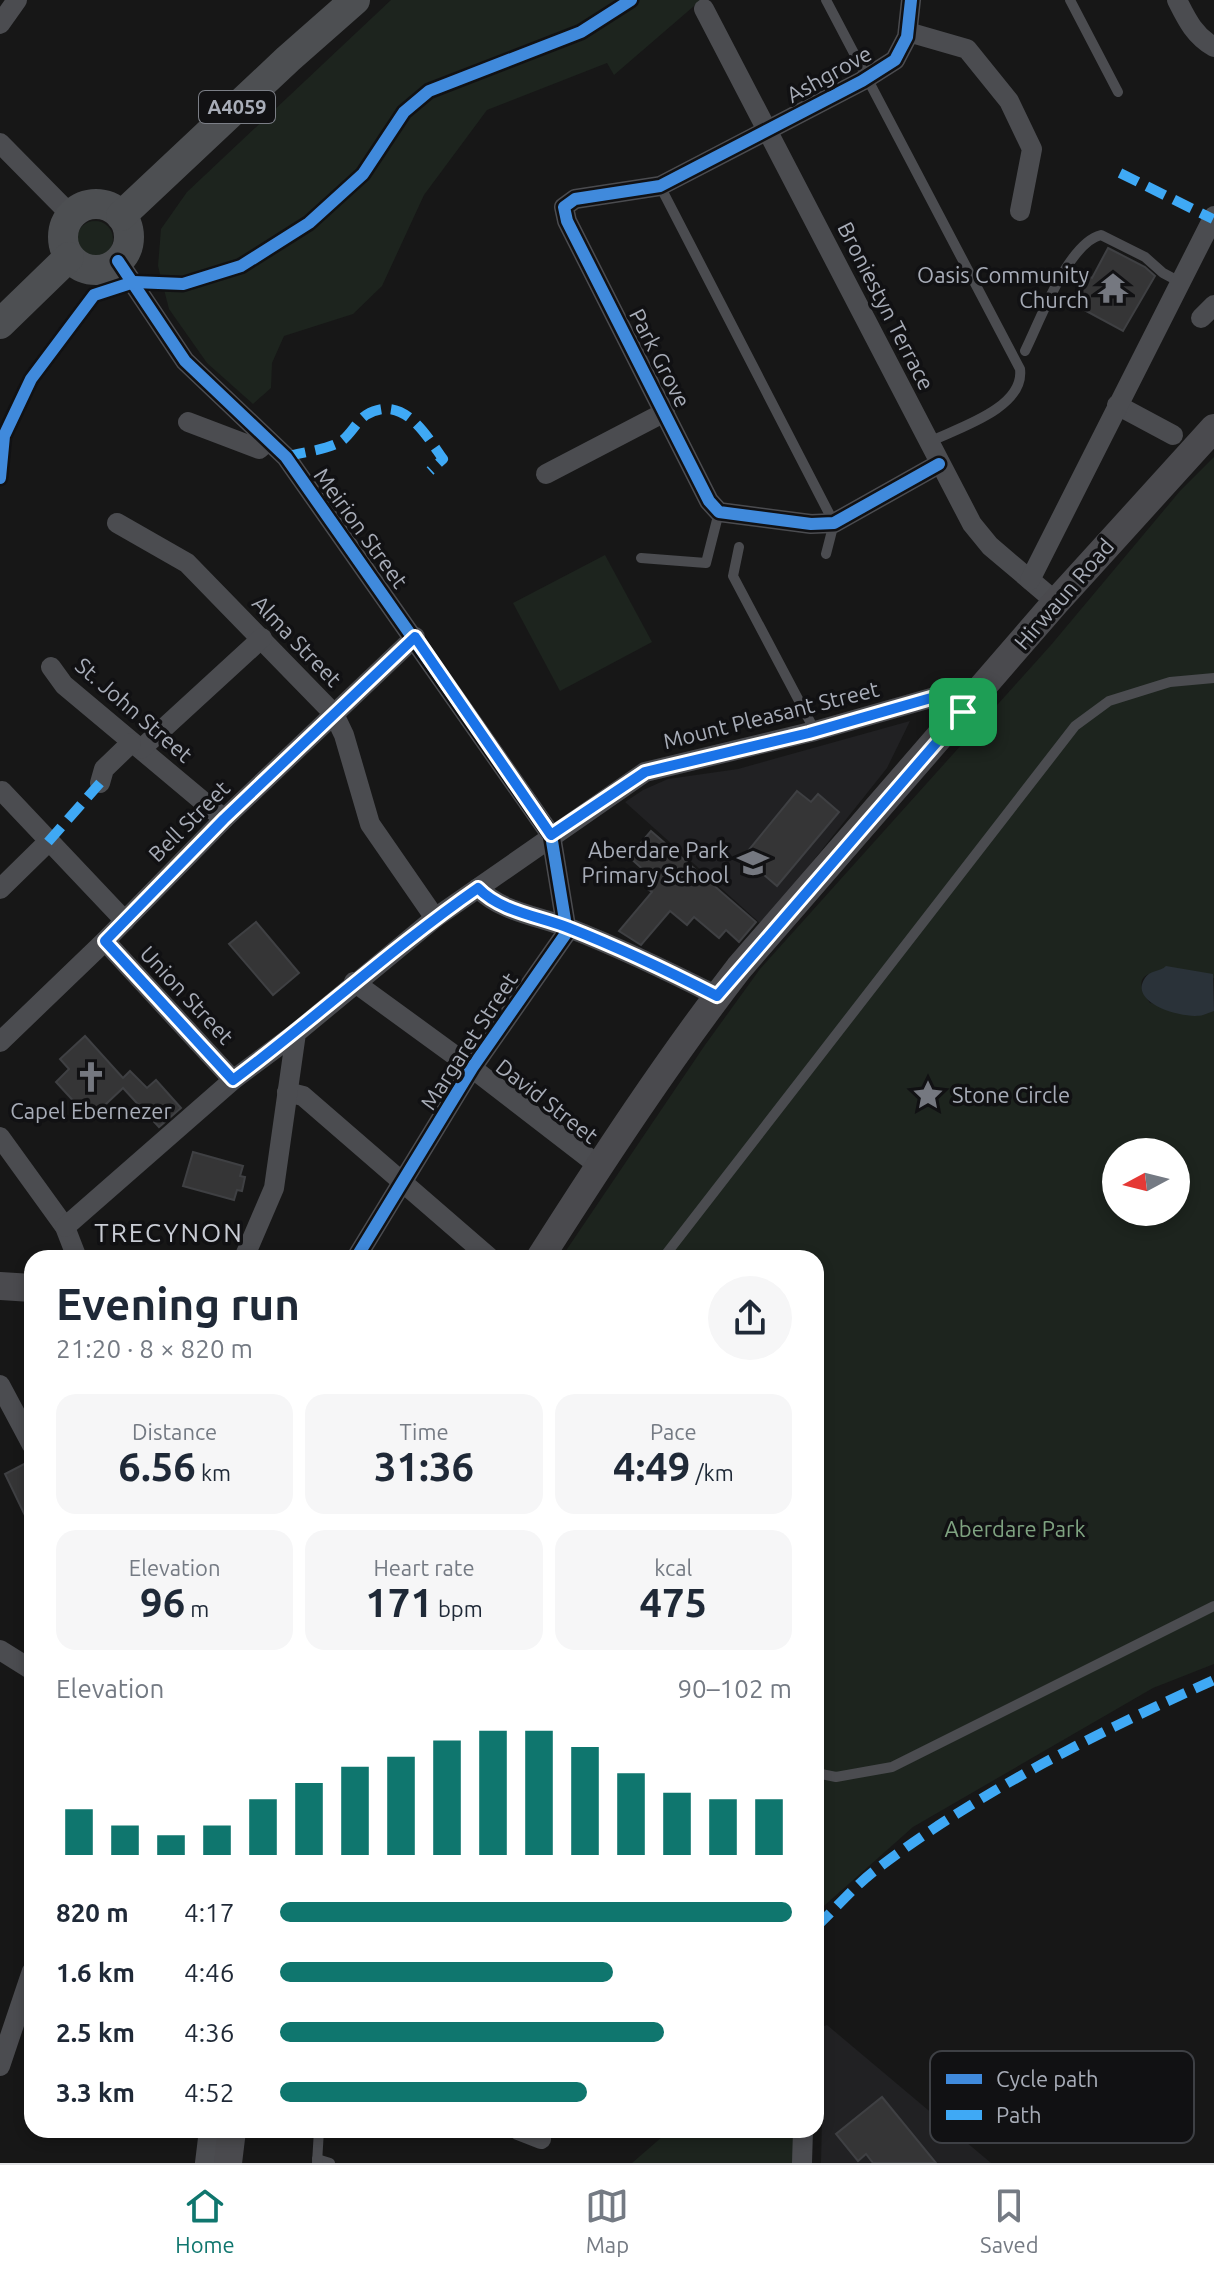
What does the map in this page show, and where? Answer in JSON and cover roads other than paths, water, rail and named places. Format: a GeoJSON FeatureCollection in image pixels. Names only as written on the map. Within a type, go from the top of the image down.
{"type":"FeatureCollection","features":[{"type":"Feature","properties":{"kind":"main road","name":"A4059"},"geometry":{"type":"LineString","coordinates":[[121,216],[355,0]]}},
{"type":"Feature","properties":{"kind":"main road"},"geometry":{"type":"LineString","coordinates":[[90,204],[113,208],[121,216],[128,234],[128,244],[118,261],[110,267],[91,270],[75,263],[69,257],[63,236],[71,215],[90,204]]}},
{"type":"Feature","properties":{"kind":"main road"},"geometry":{"type":"LineString","coordinates":[[0,324],[69,257]]}},
{"type":"Feature","properties":{"kind":"main road","name":"Hirwaun Road"},"geometry":{"type":"LineString","coordinates":[[545,1250],[599,1166],[717,996],[1056,602],[1214,428]]}},
{"type":"Feature","properties":{"kind":"main road"},"geometry":{"type":"LineString","coordinates":[[0,1286],[24,1288]]}},
{"type":"Feature","properties":{"kind":"main road"},"geometry":{"type":"LineString","coordinates":[[228,2163],[231,2138]]}},
{"type":"Feature","properties":{"kind":"street"},"geometry":{"type":"LineString","coordinates":[[0,24],[17,0]]}},
{"type":"Feature","properties":{"kind":"street","name":"Ashgrove"},"geometry":{"type":"LineString","coordinates":[[769,130],[866,79],[895,60],[908,32],[911,0]]}},
{"type":"Feature","properties":{"kind":"street"},"geometry":{"type":"LineString","coordinates":[[1177,0],[1190,27],[1198,37],[1214,47]]}},
{"type":"Feature","properties":{"kind":"street","name":"Broniestyn Terrace"},"geometry":{"type":"LineString","coordinates":[[704,9],[972,524],[990,546],[1056,602]]}},
{"type":"Feature","properties":{"kind":"street"},"geometry":{"type":"LineString","coordinates":[[908,32],[967,49],[1009,101],[1032,149],[1020,211]]}},
{"type":"Feature","properties":{"kind":"street","name":"Park Grove"},"geometry":{"type":"LineString","coordinates":[[719,512],[709,501],[567,221],[564,207],[575,199],[660,186],[769,130]]}},
{"type":"Feature","properties":{"kind":"street"},"geometry":{"type":"LineString","coordinates":[[0,143],[71,215]]}},
{"type":"Feature","properties":{"kind":"street"},"geometry":{"type":"LineString","coordinates":[[1030,580],[1214,216]]}},
{"type":"Feature","properties":{"kind":"street","name":"Meirion Street"},"geometry":{"type":"LineString","coordinates":[[118,261],[185,361],[286,457],[551,835]]}},
{"type":"Feature","properties":{"kind":"street"},"geometry":{"type":"LineString","coordinates":[[1117,405],[1173,435]]}},
{"type":"Feature","properties":{"kind":"street"},"geometry":{"type":"LineString","coordinates":[[546,474],[665,412]]}},
{"type":"Feature","properties":{"kind":"street"},"geometry":{"type":"LineString","coordinates":[[188,422],[259,449],[268,441]]}},
{"type":"Feature","properties":{"kind":"street"},"geometry":{"type":"LineString","coordinates":[[719,512],[811,524],[834,523],[939,464]]}},
{"type":"Feature","properties":{"kind":"street","name":"Alma Street"},"geometry":{"type":"LineString","coordinates":[[117,523],[187,563],[334,714],[344,735],[370,824],[435,918]]}},
{"type":"Feature","properties":{"kind":"street","name":"Bell Street"},"geometry":{"type":"LineString","coordinates":[[0,1042],[105,941],[224,819],[415,637]]}},
{"type":"Feature","properties":{"kind":"street"},"geometry":{"type":"LineString","coordinates":[[100,783],[104,769],[136,746],[262,638]]}},
{"type":"Feature","properties":{"kind":"street","name":"St. John Street"},"geometry":{"type":"LineString","coordinates":[[51,667],[64,685],[224,819]]}},
{"type":"Feature","properties":{"kind":"street","name":"Mount Pleasant Street"},"geometry":{"type":"LineString","coordinates":[[65,1227],[233,1080],[296,1033],[435,918],[645,772],[815,731],[938,696],[963,712]]}},
{"type":"Feature","properties":{"kind":"street"},"geometry":{"type":"LineString","coordinates":[[2,791],[125,921]]}},
{"type":"Feature","properties":{"kind":"street"},"geometry":{"type":"LineString","coordinates":[[551,835],[566,927]]}},
{"type":"Feature","properties":{"kind":"street"},"geometry":{"type":"LineString","coordinates":[[0,889],[48,842]]}},
{"type":"Feature","properties":{"kind":"street"},"geometry":{"type":"LineString","coordinates":[[478,888],[489,899],[500,904],[647,960],[717,996]]}},
{"type":"Feature","properties":{"kind":"street","name":"Margaret Street"},"geometry":{"type":"LineString","coordinates":[[361,1250],[472,1068],[567,932],[566,927]]}},
{"type":"Feature","properties":{"kind":"street","name":"Union Street"},"geometry":{"type":"LineString","coordinates":[[105,941],[233,1080]]}},
{"type":"Feature","properties":{"kind":"street","name":"David Street"},"geometry":{"type":"LineString","coordinates":[[354,982],[599,1166]]}},
{"type":"Feature","properties":{"kind":"street"},"geometry":{"type":"LineString","coordinates":[[247,1250],[274,1188],[296,1033]]}},
{"type":"Feature","properties":{"kind":"street"},"geometry":{"type":"LineString","coordinates":[[287,1092],[303,1096],[480,1250]]}},
{"type":"Feature","properties":{"kind":"street"},"geometry":{"type":"LineString","coordinates":[[0,1137],[65,1227],[74,1250]]}},
{"type":"Feature","properties":{"kind":"street"},"geometry":{"type":"LineString","coordinates":[[0,1385],[24,1430]]}},
{"type":"Feature","properties":{"kind":"street"},"geometry":{"type":"LineString","coordinates":[[0,1650],[24,1665]]}},
{"type":"Feature","properties":{"kind":"street"},"geometry":{"type":"LineString","coordinates":[[1,2061],[24,1994]]}},
{"type":"Feature","properties":{"kind":"street"},"geometry":{"type":"LineString","coordinates":[[205,2163],[208,2138]]}},
{"type":"Feature","properties":{"kind":"street"},"geometry":{"type":"LineString","coordinates":[[802,2163],[803,2138]]}},
{"type":"Feature","properties":{"kind":"lane"},"geometry":{"type":"LineString","coordinates":[[826,0],[1020,369],[1018,386],[1005,404],[928,443]]}},
{"type":"Feature","properties":{"kind":"lane"},"geometry":{"type":"LineString","coordinates":[[1070,0],[1118,92]]}},
{"type":"Feature","properties":{"kind":"lane"},"geometry":{"type":"LineString","coordinates":[[660,186],[834,523],[826,554]]}},
{"type":"Feature","properties":{"kind":"lane"},"geometry":{"type":"LineString","coordinates":[[1025,351],[1066,269],[1081,247],[1094,236],[1101,235],[1145,257],[1163,273],[1180,282]]}},
{"type":"Feature","properties":{"kind":"lane"},"geometry":{"type":"LineString","coordinates":[[0,478],[4,436],[31,379]]}},
{"type":"Feature","properties":{"kind":"lane"},"geometry":{"type":"LineString","coordinates":[[641,558],[706,563],[719,512]]}},
{"type":"Feature","properties":{"kind":"lane"},"geometry":{"type":"LineString","coordinates":[[739,547],[733,576],[815,731]]}},
{"type":"Feature","properties":{"kind":"lane"},"geometry":{"type":"LineString","coordinates":[[669,1250],[1075,726],[1109,701],[1170,682],[1214,678]]}},
{"type":"Feature","properties":{"kind":"lane"},"geometry":{"type":"LineString","coordinates":[[824,1775],[836,1777],[892,1767],[1214,1606]]}},
{"type":"Feature","properties":{"kind":"lane"},"geometry":{"type":"LineString","coordinates":[[318,2138],[317,2161],[330,2163]]}},
{"type":"Feature","properties":{"kind":"place","name":"Oasis Community Church"},"geometry":{"type":"Point","coordinates":[1113,288]}},
{"type":"Feature","properties":{"kind":"place","name":"Aberdare Park Primary School"},"geometry":{"type":"Point","coordinates":[753,863]}},
{"type":"Feature","properties":{"kind":"place","name":"Capel Ebernezer"},"geometry":{"type":"Point","coordinates":[91,1077]}},
{"type":"Feature","properties":{"kind":"place","name":"Stone Circle"},"geometry":{"type":"Point","coordinates":[928,1095]}},
{"type":"Feature","properties":{"kind":"district","name":"TRECYNON"},"geometry":{"type":"Point","coordinates":[169,1233]}},
{"type":"Feature","properties":{"kind":"park label","name":"Aberdare Park"},"geometry":{"type":"Point","coordinates":[1015,1529]}}]}
